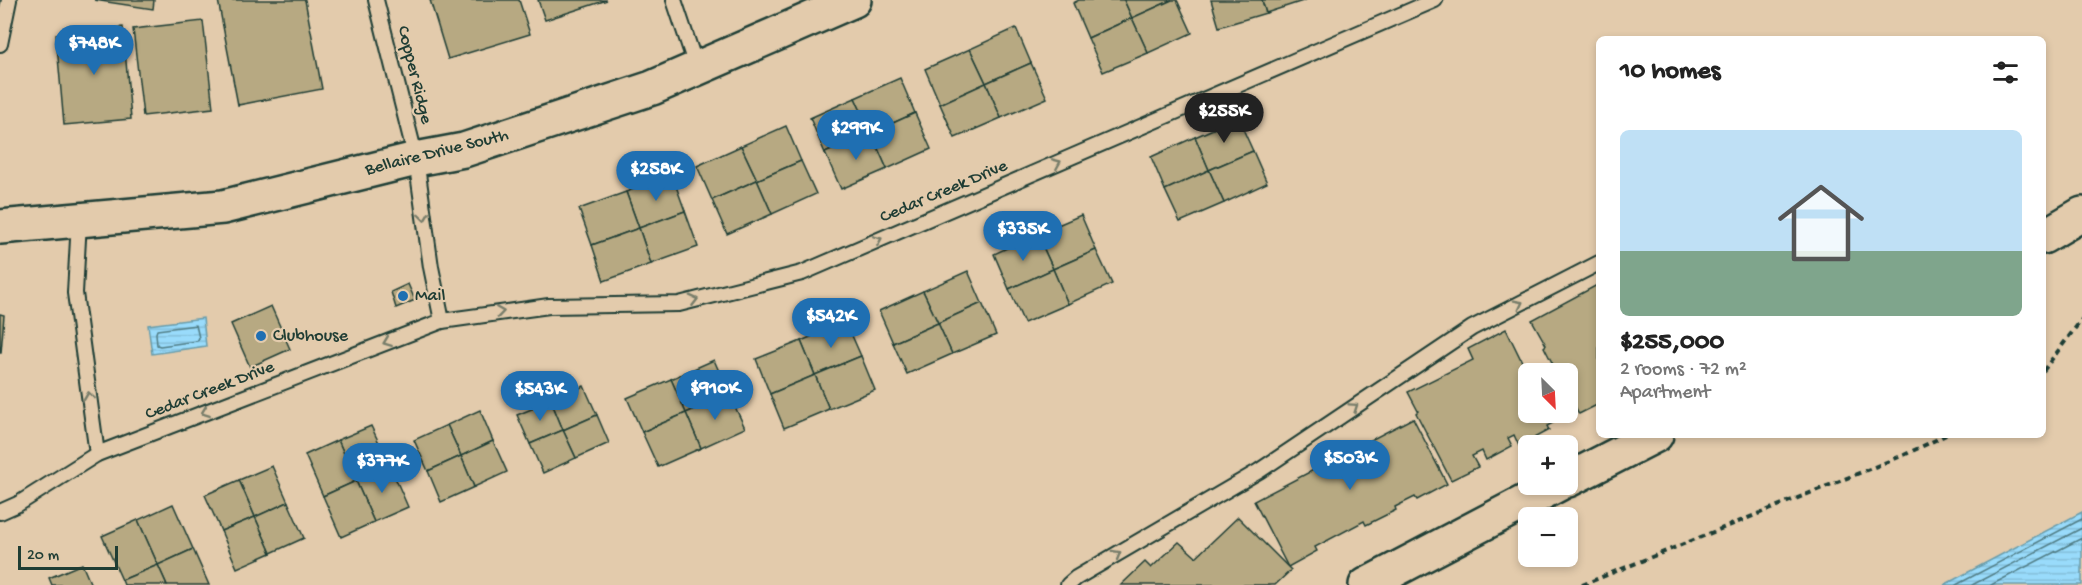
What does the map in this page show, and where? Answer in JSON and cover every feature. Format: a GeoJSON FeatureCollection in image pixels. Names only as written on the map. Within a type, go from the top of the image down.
{"type":"FeatureCollection","features":[{"type":"Feature","properties":{"kind":"street","name":"Bellaire Drive South"},"geometry":{"type":"LineString","coordinates":[[0,227],[223,207],[416,159],[464,150],[652,88],[854,0]]}},
{"type":"Feature","properties":{"kind":"street"},"geometry":{"type":"LineString","coordinates":[[2046,235],[2082,214]]}},
{"type":"Feature","properties":{"kind":"street"},"geometry":{"type":"LineString","coordinates":[[1578,475],[1650,438]]}},
{"type":"Feature","properties":{"kind":"street"},"geometry":{"type":"LineString","coordinates":[[1366,585],[1538,495]]}},
{"type":"Feature","properties":{"kind":"lane"},"geometry":{"type":"LineString","coordinates":[[0,44],[9,0]]}},
{"type":"Feature","properties":{"kind":"lane","name":"Copper Ridge"},"geometry":{"type":"LineString","coordinates":[[376,0],[416,159]]}},
{"type":"Feature","properties":{"kind":"lane"},"geometry":{"type":"LineString","coordinates":[[674,0],[697,69]]}},
{"type":"Feature","properties":{"kind":"lane","name":"Cedar Creek Drive"},"geometry":{"type":"LineString","coordinates":[[0,512],[18,504],[97,454],[442,321],[549,306],[679,304],[802,273],[1435,0]]}},
{"type":"Feature","properties":{"kind":"lane"},"geometry":{"type":"LineString","coordinates":[[416,159],[431,267],[442,321]]}},
{"type":"Feature","properties":{"kind":"lane"},"geometry":{"type":"LineString","coordinates":[[79,220],[75,293],[97,454]]}},
{"type":"Feature","properties":{"kind":"lane"},"geometry":{"type":"LineString","coordinates":[[1068,585],[1076,578],[1259,471],[1472,328],[1596,265]]}},
{"type":"Feature","properties":{"kind":"path"},"geometry":{"type":"LineString","coordinates":[[2046,367],[2082,319]]}},
{"type":"Feature","properties":{"kind":"path"},"geometry":{"type":"LineString","coordinates":[[1582,585],[1904,455],[1940,438]]}},
{"type":"Feature","properties":{"kind":"water"},"geometry":{"type":"Polygon","coordinates":[[[203,318],[206,346],[152,354],[148,325],[203,318]]]}},
{"type":"Feature","properties":{"kind":"water"},"geometry":{"type":"Polygon","coordinates":[[[2082,512],[2082,585],[1944,585],[2082,512]]]}},
{"type":"Feature","properties":{"kind":"building"},"geometry":{"type":"Polygon","coordinates":[[[94,0],[154,0],[153,9],[94,0]]]}},
{"type":"Feature","properties":{"kind":"building"},"geometry":{"type":"Polygon","coordinates":[[[218,0],[305,0],[322,89],[238,105],[218,0]]]}},
{"type":"Feature","properties":{"kind":"building"},"geometry":{"type":"Polygon","coordinates":[[[430,0],[519,0],[530,34],[448,59],[430,0]]]}},
{"type":"Feature","properties":{"kind":"building"},"geometry":{"type":"Polygon","coordinates":[[[538,0],[607,0],[545,20],[538,0]]]}},
{"type":"Feature","properties":{"kind":"building"},"geometry":{"type":"Polygon","coordinates":[[[1079,0],[1124,0],[1132,18],[1088,38],[1073,3],[1079,0]]]}},
{"type":"Feature","properties":{"kind":"building"},"geometry":{"type":"Polygon","coordinates":[[[1124,0],[1172,0],[1132,18],[1124,0]]]}},
{"type":"Feature","properties":{"kind":"building"},"geometry":{"type":"Polygon","coordinates":[[[1172,0],[1177,0],[1192,33],[1148,53],[1132,18],[1172,0]]]}},
{"type":"Feature","properties":{"kind":"building"},"geometry":{"type":"Polygon","coordinates":[[[1211,0],[1262,0],[1266,13],[1219,27],[1211,0]]]}},
{"type":"Feature","properties":{"kind":"building"},"geometry":{"type":"Polygon","coordinates":[[[1262,0],[1306,0],[1266,13],[1262,0]]]}},
{"type":"Feature","properties":{"kind":"building"},"geometry":{"type":"Polygon","coordinates":[[[1132,18],[1148,53],[1103,72],[1088,38],[1132,18]]]}},
{"type":"Feature","properties":{"kind":"building"},"geometry":{"type":"Polygon","coordinates":[[[203,21],[213,108],[143,116],[133,29],[203,21]]]}},
{"type":"Feature","properties":{"kind":"building"},"geometry":{"type":"Polygon","coordinates":[[[123,27],[131,119],[64,125],[56,34],[123,27]]]}},
{"type":"Feature","properties":{"kind":"building"},"geometry":{"type":"Polygon","coordinates":[[[1016,28],[1031,63],[986,83],[970,49],[1016,28]]]}},
{"type":"Feature","properties":{"kind":"building"},"geometry":{"type":"Polygon","coordinates":[[[970,49],[986,83],[940,104],[925,69],[970,49]]]}},
{"type":"Feature","properties":{"kind":"building"},"geometry":{"type":"Polygon","coordinates":[[[1031,63],[1047,98],[1001,118],[986,83],[1031,63]]]}},
{"type":"Feature","properties":{"kind":"building"},"geometry":{"type":"Polygon","coordinates":[[[900,78],[915,113],[871,133],[855,98],[900,78]]]}},
{"type":"Feature","properties":{"kind":"building"},"geometry":{"type":"Polygon","coordinates":[[[986,83],[1001,118],[955,138],[940,104],[986,83]]]}},
{"type":"Feature","properties":{"kind":"building"},"geometry":{"type":"Polygon","coordinates":[[[855,98],[871,133],[825,153],[810,118],[855,98]]]}},
{"type":"Feature","properties":{"kind":"building"},"geometry":{"type":"Polygon","coordinates":[[[915,113],[931,149],[887,169],[871,133],[915,113]]]}},
{"type":"Feature","properties":{"kind":"building"},"geometry":{"type":"Polygon","coordinates":[[[1238,118],[1253,151],[1209,170],[1195,137],[1238,118]]]}},
{"type":"Feature","properties":{"kind":"building"},"geometry":{"type":"Polygon","coordinates":[[[786,126],[801,161],[757,180],[741,146],[786,126]]]}},
{"type":"Feature","properties":{"kind":"building"},"geometry":{"type":"Polygon","coordinates":[[[871,133],[887,169],[841,189],[825,153],[871,133]]]}},
{"type":"Feature","properties":{"kind":"building"},"geometry":{"type":"Polygon","coordinates":[[[1195,137],[1209,170],[1165,190],[1151,157],[1195,137]]]}},
{"type":"Feature","properties":{"kind":"building"},"geometry":{"type":"Polygon","coordinates":[[[741,146],[757,180],[712,200],[697,166],[741,146]]]}},
{"type":"Feature","properties":{"kind":"building"},"geometry":{"type":"Polygon","coordinates":[[[1253,151],[1267,183],[1224,203],[1209,170],[1253,151]]]}},
{"type":"Feature","properties":{"kind":"building"},"geometry":{"type":"Polygon","coordinates":[[[801,161],[816,194],[772,214],[757,180],[801,161]]]}},
{"type":"Feature","properties":{"kind":"building"},"geometry":{"type":"Polygon","coordinates":[[[1209,170],[1224,203],[1180,222],[1165,190],[1209,170]]]}},
{"type":"Feature","properties":{"kind":"building"},"geometry":{"type":"Polygon","coordinates":[[[672,175],[685,211],[639,228],[626,192],[672,175]]]}},
{"type":"Feature","properties":{"kind":"building"},"geometry":{"type":"Polygon","coordinates":[[[757,180],[772,214],[727,234],[712,200],[757,180]]]}},
{"type":"Feature","properties":{"kind":"building"},"geometry":{"type":"Polygon","coordinates":[[[626,192],[639,228],[592,245],[579,209],[626,192]]]}},
{"type":"Feature","properties":{"kind":"building"},"geometry":{"type":"Polygon","coordinates":[[[685,211],[698,247],[651,264],[639,228],[685,211]]]}},
{"type":"Feature","properties":{"kind":"building"},"geometry":{"type":"Polygon","coordinates":[[[1081,215],[1096,250],[1053,269],[1037,234],[1081,215]]]}},
{"type":"Feature","properties":{"kind":"building"},"geometry":{"type":"Polygon","coordinates":[[[639,228],[651,264],[604,281],[592,245],[639,228]]]}},
{"type":"Feature","properties":{"kind":"building"},"geometry":{"type":"Polygon","coordinates":[[[1037,234],[1053,269],[1009,289],[994,254],[1037,234]]]}},
{"type":"Feature","properties":{"kind":"building"},"geometry":{"type":"Polygon","coordinates":[[[1096,250],[1112,284],[1068,304],[1053,269],[1096,250]]]}},
{"type":"Feature","properties":{"kind":"building"},"geometry":{"type":"Polygon","coordinates":[[[1053,269],[1068,304],[1024,323],[1009,289],[1053,269]]]}},
{"type":"Feature","properties":{"kind":"building"},"geometry":{"type":"Polygon","coordinates":[[[968,271],[982,303],[938,323],[923,291],[968,271]]]}},
{"type":"Feature","properties":{"kind":"building","name":"Mail"},"geometry":{"type":"Polygon","coordinates":[[[408,284],[415,300],[396,308],[391,292],[408,284]]]}},
{"type":"Feature","properties":{"kind":"building"},"geometry":{"type":"Polygon","coordinates":[[[1596,286],[1596,406],[1579,414],[1578,363],[1552,363],[1544,347],[1546,345],[1532,320],[1596,286]]]}},
{"type":"Feature","properties":{"kind":"building"},"geometry":{"type":"Polygon","coordinates":[[[923,291],[938,323],[893,343],[879,311],[923,291]]]}},
{"type":"Feature","properties":{"kind":"building"},"geometry":{"type":"Polygon","coordinates":[[[982,303],[996,335],[952,354],[938,323],[982,303]]]}},
{"type":"Feature","properties":{"kind":"building","name":"Clubhouse"},"geometry":{"type":"Polygon","coordinates":[[[271,306],[290,349],[250,367],[231,324],[271,306]]]}},
{"type":"Feature","properties":{"kind":"building"},"geometry":{"type":"Polygon","coordinates":[[[0,314],[4,315],[1,353],[0,353],[0,314]]]}},
{"type":"Feature","properties":{"kind":"building"},"geometry":{"type":"Polygon","coordinates":[[[846,322],[861,356],[815,375],[801,341],[846,322]]]}},
{"type":"Feature","properties":{"kind":"building"},"geometry":{"type":"Polygon","coordinates":[[[938,323],[952,354],[907,374],[893,343],[938,323]]]}},
{"type":"Feature","properties":{"kind":"building"},"geometry":{"type":"Polygon","coordinates":[[[1506,329],[1523,363],[1518,363],[1518,423],[1553,423],[1547,426],[1549,430],[1540,435],[1518,435],[1518,444],[1514,435],[1508,438],[1512,446],[1486,460],[1482,451],[1472,456],[1478,467],[1451,480],[1416,413],[1418,411],[1408,392],[1473,360],[1468,349],[1506,329]]]}},
{"type":"Feature","properties":{"kind":"building"},"geometry":{"type":"Polygon","coordinates":[[[801,341],[815,375],[770,394],[756,359],[801,341]]]}},
{"type":"Feature","properties":{"kind":"building"},"geometry":{"type":"Polygon","coordinates":[[[861,356],[875,390],[829,409],[815,375],[861,356]]]}},
{"type":"Feature","properties":{"kind":"building"},"geometry":{"type":"Polygon","coordinates":[[[714,360],[729,394],[686,413],[671,379],[714,360]]]}},
{"type":"Feature","properties":{"kind":"building"},"geometry":{"type":"Polygon","coordinates":[[[815,375],[829,409],[784,428],[770,394],[815,375]]]}},
{"type":"Feature","properties":{"kind":"building"},"geometry":{"type":"Polygon","coordinates":[[[671,379],[686,413],[642,432],[627,398],[671,379]]]}},
{"type":"Feature","properties":{"kind":"building"},"geometry":{"type":"Polygon","coordinates":[[[584,386],[597,415],[563,430],[551,401],[584,386]]]}},
{"type":"Feature","properties":{"kind":"building"},"geometry":{"type":"Polygon","coordinates":[[[729,394],[745,428],[701,448],[686,413],[729,394]]]}},
{"type":"Feature","properties":{"kind":"building"},"geometry":{"type":"Polygon","coordinates":[[[551,401],[563,430],[530,444],[517,415],[551,401]]]}},
{"type":"Feature","properties":{"kind":"building"},"geometry":{"type":"Polygon","coordinates":[[[480,410],[493,441],[461,456],[447,425],[480,410]]]}},
{"type":"Feature","properties":{"kind":"building"},"geometry":{"type":"Polygon","coordinates":[[[686,413],[701,448],[658,467],[642,432],[686,413]]]}},
{"type":"Feature","properties":{"kind":"building"},"geometry":{"type":"Polygon","coordinates":[[[597,415],[609,443],[576,458],[563,430],[597,415]]]}},
{"type":"Feature","properties":{"kind":"building"},"geometry":{"type":"Polygon","coordinates":[[[1413,418],[1447,484],[1417,500],[1415,497],[1395,507],[1396,510],[1366,525],[1364,521],[1315,547],[1317,551],[1288,567],[1254,501],[1413,418]]]}},
{"type":"Feature","properties":{"kind":"building"},"geometry":{"type":"Polygon","coordinates":[[[447,425],[461,456],[428,471],[414,440],[447,425]]]}},
{"type":"Feature","properties":{"kind":"building"},"geometry":{"type":"Polygon","coordinates":[[[371,426],[390,466],[356,481],[338,440],[371,426]]]}},
{"type":"Feature","properties":{"kind":"building"},"geometry":{"type":"Polygon","coordinates":[[[563,430],[576,458],[543,473],[530,444],[563,430]]]}},
{"type":"Feature","properties":{"kind":"building"},"geometry":{"type":"Polygon","coordinates":[[[338,440],[356,481],[323,496],[305,455],[338,440]]]}},
{"type":"Feature","properties":{"kind":"building"},"geometry":{"type":"Polygon","coordinates":[[[493,441],[507,472],[474,487],[461,456],[493,441]]]}},
{"type":"Feature","properties":{"kind":"building"},"geometry":{"type":"Polygon","coordinates":[[[461,456],[474,487],[441,502],[428,471],[461,456]]]}},
{"type":"Feature","properties":{"kind":"building"},"geometry":{"type":"Polygon","coordinates":[[[272,466],[288,502],[255,517],[239,480],[272,466]]]}},
{"type":"Feature","properties":{"kind":"building"},"geometry":{"type":"Polygon","coordinates":[[[390,466],[408,507],[374,522],[356,481],[390,466]]]}},
{"type":"Feature","properties":{"kind":"building"},"geometry":{"type":"Polygon","coordinates":[[[239,480],[255,517],[221,531],[205,495],[239,480]]]}},
{"type":"Feature","properties":{"kind":"building"},"geometry":{"type":"Polygon","coordinates":[[[356,481],[374,522],[341,537],[323,496],[356,481]]]}},
{"type":"Feature","properties":{"kind":"building"},"geometry":{"type":"Polygon","coordinates":[[[288,502],[304,538],[271,553],[255,517],[288,502]]]}},
{"type":"Feature","properties":{"kind":"building"},"geometry":{"type":"Polygon","coordinates":[[[173,504],[193,549],[158,565],[138,520],[173,504]]]}},
{"type":"Feature","properties":{"kind":"building"},"geometry":{"type":"Polygon","coordinates":[[[255,517],[271,553],[237,568],[221,531],[255,517]]]}},
{"type":"Feature","properties":{"kind":"building"},"geometry":{"type":"Polygon","coordinates":[[[1238,517],[1291,570],[1275,585],[1121,585],[1145,562],[1151,568],[1179,542],[1196,557],[1238,517]]]}},
{"type":"Feature","properties":{"kind":"building"},"geometry":{"type":"Polygon","coordinates":[[[138,520],[158,565],[122,580],[102,536],[138,520]]]}},
{"type":"Feature","properties":{"kind":"building"},"geometry":{"type":"Polygon","coordinates":[[[193,549],[209,585],[167,585],[158,565],[193,549]]]}},
{"type":"Feature","properties":{"kind":"building"},"geometry":{"type":"Polygon","coordinates":[[[82,564],[91,585],[52,585],[49,578],[82,564]]]}},
{"type":"Feature","properties":{"kind":"building"},"geometry":{"type":"Polygon","coordinates":[[[158,565],[167,585],[124,585],[122,580],[158,565]]]}},
{"type":"Feature","properties":{"kind":"place","name":"Mail"},"geometry":{"type":"Point","coordinates":[403,296]}},
{"type":"Feature","properties":{"kind":"place","name":"Clubhouse"},"geometry":{"type":"Point","coordinates":[261,336]}}]}
